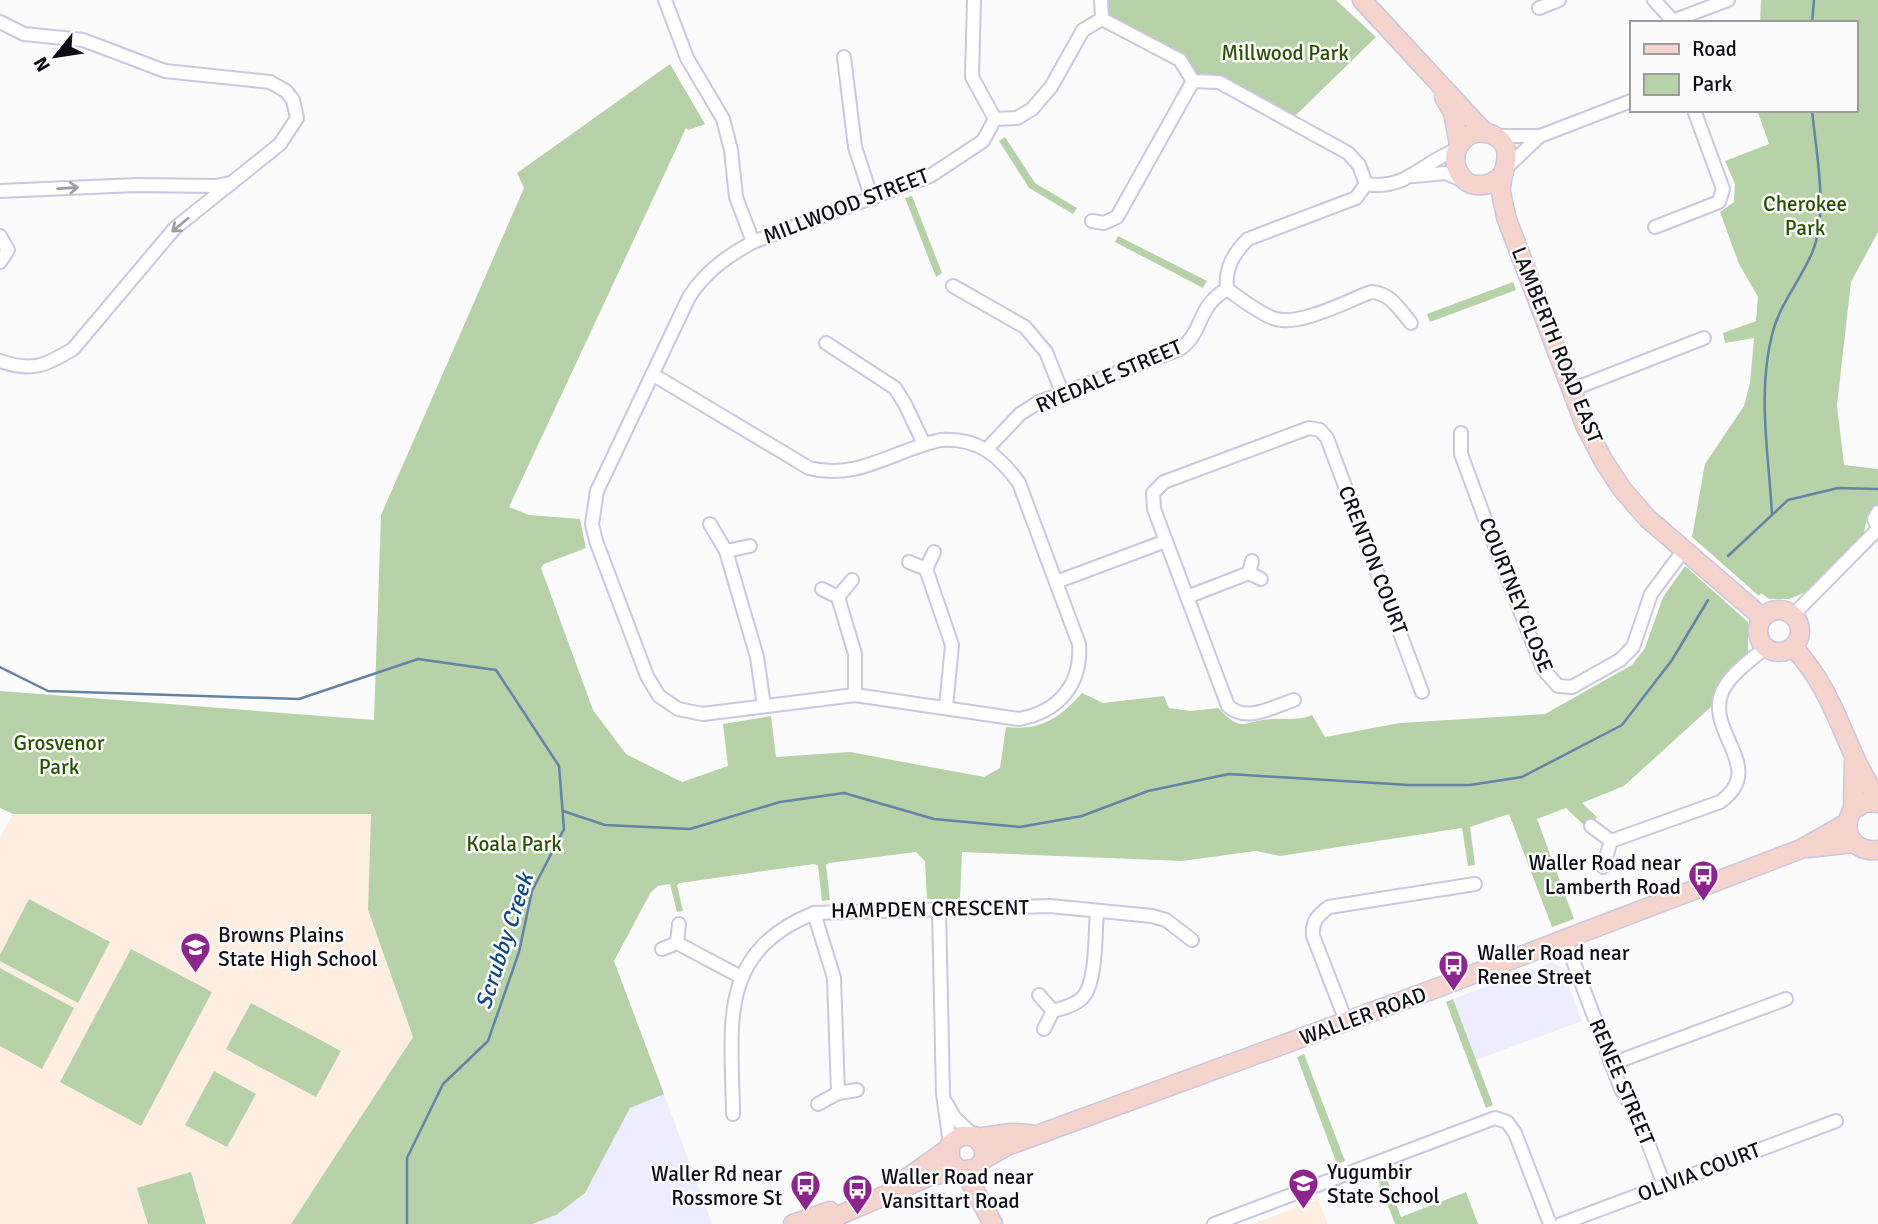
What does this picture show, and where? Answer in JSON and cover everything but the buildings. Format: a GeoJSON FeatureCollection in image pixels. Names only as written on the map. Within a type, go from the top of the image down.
{"type":"FeatureCollection","features":[{"type":"Feature","properties":{"kind":"street"},"geometry":{"type":"LineString","coordinates":[[665,0],[687,58],[723,119],[731,150],[736,197],[753,242]]}},
{"type":"Feature","properties":{"kind":"street"},"geometry":{"type":"LineString","coordinates":[[974,0],[972,77],[995,119],[1017,118],[1032,109],[1051,87],[1083,30],[1102,19]]}},
{"type":"Feature","properties":{"kind":"street"},"geometry":{"type":"LineString","coordinates":[[1101,0],[1102,19]]}},
{"type":"Feature","properties":{"kind":"street"},"geometry":{"type":"LineString","coordinates":[[1362,0],[1506,150],[1505,171]]}},
{"type":"Feature","properties":{"kind":"street"},"geometry":{"type":"LineString","coordinates":[[1539,8],[1559,0]]}},
{"type":"Feature","properties":{"kind":"street"},"geometry":{"type":"LineString","coordinates":[[1654,0],[1674,21]]}},
{"type":"Feature","properties":{"kind":"street"},"geometry":{"type":"LineString","coordinates":[[1677,21],[1728,0]]}},
{"type":"Feature","properties":{"kind":"street"},"geometry":{"type":"LineString","coordinates":[[1102,19],[1180,60],[1193,81]]}},
{"type":"Feature","properties":{"kind":"street"},"geometry":{"type":"LineString","coordinates":[[0,22],[24,34],[83,40],[165,71],[270,82],[286,91],[293,100],[297,116],[292,129],[281,144],[175,228],[73,349],[52,362],[27,369],[0,361]]}},
{"type":"Feature","properties":{"kind":"street"},"geometry":{"type":"LineString","coordinates":[[844,57],[855,147],[872,199]]}},
{"type":"Feature","properties":{"kind":"street"},"geometry":{"type":"LineString","coordinates":[[1428,69],[1453,112],[1458,147],[1456,167],[1470,183]]}},
{"type":"Feature","properties":{"kind":"street"},"geometry":{"type":"LineString","coordinates":[[1193,81],[1219,82],[1348,153],[1359,165],[1366,184]]}},
{"type":"Feature","properties":{"kind":"street"},"geometry":{"type":"LineString","coordinates":[[1092,221],[1104,223],[1117,217],[1193,81]]}},
{"type":"Feature","properties":{"kind":"street"},"geometry":{"type":"LineString","coordinates":[[1413,176],[1441,155],[1458,147],[1469,135],[1540,136],[1630,102]]}},
{"type":"Feature","properties":{"kind":"street"},"geometry":{"type":"LineString","coordinates":[[1655,227],[1719,202],[1723,189],[1695,112]]}},
{"type":"Feature","properties":{"kind":"street","name":"MILLWOOD STREET"},"geometry":{"type":"LineString","coordinates":[[988,448],[1004,462],[1019,483],[1079,644],[1080,663],[1073,684],[1060,701],[1039,715],[1019,719],[855,695],[703,714],[678,709],[659,696],[647,676],[592,524],[597,491],[699,281],[734,252],[753,242],[872,199],[941,169],[983,141],[995,119]]}},
{"type":"Feature","properties":{"kind":"street"},"geometry":{"type":"LineString","coordinates":[[1366,184],[1384,187],[1413,176],[1445,173],[1470,183],[1492,184],[1540,136]]}},
{"type":"Feature","properties":{"kind":"street","name":"LAMBERTH ROAD EAST"},"geometry":{"type":"LineString","coordinates":[[1505,171],[1501,190],[1506,217],[1585,425],[1622,489],[1647,518],[1762,617]]}},
{"type":"Feature","properties":{"kind":"street"},"geometry":{"type":"LineString","coordinates":[[0,191],[136,185],[216,186],[234,182]]}},
{"type":"Feature","properties":{"kind":"street","name":"LAMBERTH ROAD EAST"},"geometry":{"type":"LineString","coordinates":[[1470,183],[1489,194],[1506,217]]}},
{"type":"Feature","properties":{"kind":"street"},"geometry":{"type":"LineString","coordinates":[[1366,184],[1356,198],[1248,239],[1236,251],[1226,274],[1227,289],[1272,318],[1284,321],[1298,320],[1371,292],[1380,292],[1388,296],[1410,323]]}},
{"type":"Feature","properties":{"kind":"street"},"geometry":{"type":"LineString","coordinates":[[0,236],[8,250],[0,262]]}},
{"type":"Feature","properties":{"kind":"street"},"geometry":{"type":"LineString","coordinates":[[954,286],[1025,327],[1046,352],[1062,392]]}},
{"type":"Feature","properties":{"kind":"street","name":"RYEDALE STREET"},"geometry":{"type":"LineString","coordinates":[[988,448],[1020,414],[1062,392],[1180,349],[1193,340],[1200,317],[1211,298],[1227,289]]}},
{"type":"Feature","properties":{"kind":"street"},"geometry":{"type":"LineString","coordinates":[[1572,390],[1703,338]]}},
{"type":"Feature","properties":{"kind":"street"},"geometry":{"type":"LineString","coordinates":[[826,343],[895,388],[924,444]]}},
{"type":"Feature","properties":{"kind":"street"},"geometry":{"type":"LineString","coordinates":[[653,374],[809,468],[830,474],[851,472],[924,444],[953,439],[988,448]]}},
{"type":"Feature","properties":{"kind":"street","name":"CRENTON COURT"},"geometry":{"type":"LineString","coordinates":[[1166,541],[1154,509],[1153,493],[1164,482],[1309,428],[1320,429],[1327,438],[1423,692]]}},
{"type":"Feature","properties":{"kind":"street","name":"COURTNEY CLOSE"},"geometry":{"type":"LineString","coordinates":[[1461,433],[1461,454],[1499,557],[1543,669],[1558,686],[1572,687],[1620,660],[1633,647],[1651,594],[1683,551]]}},
{"type":"Feature","properties":{"kind":"street"},"geometry":{"type":"LineString","coordinates":[[1793,615],[1878,528],[1874,519],[1878,512]]}},
{"type":"Feature","properties":{"kind":"street"},"geometry":{"type":"LineString","coordinates":[[710,524],[726,551],[757,657],[764,706]]}},
{"type":"Feature","properties":{"kind":"street"},"geometry":{"type":"LineString","coordinates":[[1056,582],[1166,541],[1228,706],[1237,714],[1248,716],[1294,700]]}},
{"type":"Feature","properties":{"kind":"street"},"geometry":{"type":"LineString","coordinates":[[726,551],[750,546]]}},
{"type":"Feature","properties":{"kind":"street"},"geometry":{"type":"LineString","coordinates":[[934,552],[926,569],[952,645],[946,707]]}},
{"type":"Feature","properties":{"kind":"street"},"geometry":{"type":"LineString","coordinates":[[909,562],[926,569]]}},
{"type":"Feature","properties":{"kind":"street"},"geometry":{"type":"LineString","coordinates":[[1187,597],[1254,571]]}},
{"type":"Feature","properties":{"kind":"street"},"geometry":{"type":"LineString","coordinates":[[838,597],[852,580]]}},
{"type":"Feature","properties":{"kind":"street"},"geometry":{"type":"LineString","coordinates":[[822,589],[838,597],[855,654],[855,695]]}},
{"type":"Feature","properties":{"kind":"street"},"geometry":{"type":"LineString","coordinates":[[1781,609],[1793,615],[1800,635],[1793,647],[1779,653],[1765,648],[1758,636],[1762,617],[1781,609]]}},
{"type":"Feature","properties":{"kind":"street"},"geometry":{"type":"LineString","coordinates":[[1793,647],[1819,679],[1837,711],[1854,760],[1878,801]]}},
{"type":"Feature","properties":{"kind":"street"},"geometry":{"type":"LineString","coordinates":[[1611,841],[1720,802],[1732,794],[1738,784],[1739,769],[1720,713],[1720,700],[1731,680],[1765,648]]}},
{"type":"Feature","properties":{"kind":"street"},"geometry":{"type":"LineString","coordinates":[[1854,760],[1850,816],[1853,843],[1876,854]]}},
{"type":"Feature","properties":{"kind":"street","name":"WALLER ROAD"},"geometry":{"type":"LineString","coordinates":[[820,1224],[891,1196],[930,1176],[972,1166],[1007,1146],[1801,849],[1866,802],[1878,801]]}},
{"type":"Feature","properties":{"kind":"street"},"geometry":{"type":"LineString","coordinates":[[1591,826],[1611,841]]}},
{"type":"Feature","properties":{"kind":"street"},"geometry":{"type":"LineString","coordinates":[[1602,867],[1611,841]]}},
{"type":"Feature","properties":{"kind":"street","name":"WALLER ROAD"},"geometry":{"type":"LineString","coordinates":[[1801,849],[1853,843]]}},
{"type":"Feature","properties":{"kind":"street"},"geometry":{"type":"LineString","coordinates":[[1346,1021],[1313,936],[1312,923],[1320,914],[1329,907],[1475,884]]}},
{"type":"Feature","properties":{"kind":"street","name":"HAMPDEN CRESCENT"},"geometry":{"type":"LineString","coordinates":[[733,1114],[732,1016],[734,996],[741,977],[750,961],[771,937],[783,927],[814,913],[1050,906],[1166,920],[1192,940]]}},
{"type":"Feature","properties":{"kind":"street"},"geometry":{"type":"LineString","coordinates":[[939,908],[943,1094],[950,1161],[972,1166]]}},
{"type":"Feature","properties":{"kind":"street"},"geometry":{"type":"LineString","coordinates":[[1044,1029],[1053,1011],[1084,997],[1090,985],[1097,911]]}},
{"type":"Feature","properties":{"kind":"street"},"geometry":{"type":"LineString","coordinates":[[814,913],[834,978],[838,1093]]}},
{"type":"Feature","properties":{"kind":"street"},"geometry":{"type":"LineString","coordinates":[[677,943],[679,924]]}},
{"type":"Feature","properties":{"kind":"street","name":"RENEE STREET"},"geometry":{"type":"LineString","coordinates":[[1565,939],[1620,1089],[1639,1119],[1664,1185]]}},
{"type":"Feature","properties":{"kind":"street"},"geometry":{"type":"LineString","coordinates":[[662,949],[677,943],[741,977]]}},
{"type":"Feature","properties":{"kind":"street"},"geometry":{"type":"LineString","coordinates":[[1040,995],[1053,1011]]}},
{"type":"Feature","properties":{"kind":"street"},"geometry":{"type":"LineString","coordinates":[[1611,1064],[1786,999]]}},
{"type":"Feature","properties":{"kind":"street"},"geometry":{"type":"LineString","coordinates":[[818,1104],[838,1093],[857,1090]]}},
{"type":"Feature","properties":{"kind":"street"},"geometry":{"type":"LineString","coordinates":[[943,1094],[954,1117],[984,1147],[972,1166]]}},
{"type":"Feature","properties":{"kind":"street"},"geometry":{"type":"LineString","coordinates":[[1214,1224],[1495,1118],[1507,1122],[1514,1133],[1550,1224]]}},
{"type":"Feature","properties":{"kind":"street","name":"OLIVIA COURT"},"geometry":{"type":"LineString","coordinates":[[1561,1224],[1836,1121]]}},
{"type":"Feature","properties":{"kind":"street","name":"WALLER ROAD"},"geometry":{"type":"LineString","coordinates":[[793,1224],[885,1191],[961,1136],[1011,1133],[1041,1135]]}},
{"type":"Feature","properties":{"kind":"street"},"geometry":{"type":"LineString","coordinates":[[972,1166],[991,1218]]}},
{"type":"Feature","properties":{"kind":"shaded area","name":"Browns Plains State High School"},"geometry":{"type":"Polygon","coordinates":[[[13,814],[371,814],[368,910],[413,1037],[291,1224],[0,1224],[0,837],[13,814]]]}},
{"type":"Feature","properties":{"kind":"shaded area"},"geometry":{"type":"Polygon","coordinates":[[[1552,962],[1562,968],[1582,1021],[1476,1060],[1453,999],[1552,962]]]}},
{"type":"Feature","properties":{"kind":"shaded area"},"geometry":{"type":"Polygon","coordinates":[[[664,1094],[712,1224],[532,1224],[556,1215],[585,1193],[630,1108],[664,1094]]]}},
{"type":"Feature","properties":{"kind":"shaded area","name":"Yugumbir State School"},"geometry":{"type":"Polygon","coordinates":[[[1318,1199],[1328,1224],[1253,1224],[1318,1199]]]}},
{"type":"Feature","properties":{"kind":"green space","name":"Millwood Park"},"geometry":{"type":"Polygon","coordinates":[[[1107,0],[1336,0],[1376,37],[1293,118],[1197,76],[1113,18],[1109,13],[1107,0]]]}},
{"type":"Feature","properties":{"kind":"green space","name":"Cherokee Park"},"geometry":{"type":"Polygon","coordinates":[[[1761,0],[1878,0],[1878,232],[1851,282],[1837,405],[1844,465],[1878,469],[1878,506],[1868,513],[1864,533],[1806,592],[1789,599],[1769,599],[1761,593],[1759,596],[1692,537],[1705,464],[1744,406],[1750,383],[1754,338],[1725,343],[1723,333],[1756,321],[1758,297],[1739,264],[1720,212],[1734,202],[1735,184],[1725,161],[1769,144],[1758,112],[1857,112],[1857,21],[1760,21],[1761,0]]]}},
{"type":"Feature","properties":{"kind":"green space","name":"Koala Park"},"geometry":{"type":"Polygon","coordinates":[[[670,64],[705,124],[688,130],[686,128],[509,507],[529,515],[580,519],[586,548],[544,564],[541,568],[593,710],[626,754],[682,782],[728,766],[723,724],[771,716],[776,757],[850,752],[984,777],[1000,768],[1006,727],[1029,727],[1049,721],[1082,693],[1103,703],[1164,696],[1169,708],[1191,711],[1218,708],[1239,724],[1297,719],[1312,715],[1325,737],[1400,723],[1545,714],[1632,665],[1645,648],[1663,597],[1685,566],[1748,622],[1748,656],[1725,678],[1712,706],[1624,786],[1582,803],[1597,817],[1587,828],[1566,808],[1537,819],[1574,919],[1552,927],[1509,814],[1470,827],[1475,865],[1468,866],[1462,828],[1280,856],[1256,851],[1182,861],[962,852],[960,899],[927,899],[925,861],[916,852],[829,863],[826,865],[830,900],[822,901],[818,866],[814,864],[680,883],[677,885],[683,911],[677,912],[670,884],[658,886],[651,892],[614,961],[664,1094],[630,1108],[585,1193],[556,1215],[532,1224],[291,1224],[413,1037],[368,910],[371,814],[13,814],[0,808],[0,691],[374,720],[381,515],[524,188],[517,173],[670,64]]]}},
{"type":"Feature","properties":{"kind":"green space"},"geometry":{"type":"Polygon","coordinates":[[[1005,137],[1035,183],[1077,208],[1073,214],[1029,188],[999,141],[1005,137]]]}},
{"type":"Feature","properties":{"kind":"green space"},"geometry":{"type":"Polygon","coordinates":[[[912,196],[942,273],[936,277],[905,198],[912,196]]]}},
{"type":"Feature","properties":{"kind":"green space"},"geometry":{"type":"Polygon","coordinates":[[[1118,236],[1207,281],[1203,288],[1115,242],[1118,236]]]}},
{"type":"Feature","properties":{"kind":"green space"},"geometry":{"type":"Polygon","coordinates":[[[1513,282],[1516,290],[1430,322],[1427,314],[1513,282]]]}},
{"type":"Feature","properties":{"kind":"green space"},"geometry":{"type":"Polygon","coordinates":[[[29,899],[110,942],[78,1003],[0,961],[0,955],[29,899]]]}},
{"type":"Feature","properties":{"kind":"green space"},"geometry":{"type":"Polygon","coordinates":[[[131,949],[212,992],[141,1126],[60,1082],[131,949]]]}},
{"type":"Feature","properties":{"kind":"green space"},"geometry":{"type":"Polygon","coordinates":[[[0,968],[74,1008],[42,1069],[0,1046],[0,968]]]}},
{"type":"Feature","properties":{"kind":"green space"},"geometry":{"type":"Polygon","coordinates":[[[1453,999],[1493,1105],[1486,1108],[1446,1002],[1453,999]]]}},
{"type":"Feature","properties":{"kind":"green space"},"geometry":{"type":"Polygon","coordinates":[[[251,1003],[341,1051],[316,1097],[226,1049],[251,1003]]]}},
{"type":"Feature","properties":{"kind":"green space"},"geometry":{"type":"Polygon","coordinates":[[[1304,1054],[1345,1161],[1337,1164],[1297,1057],[1304,1054]]]}},
{"type":"Feature","properties":{"kind":"green space"},"geometry":{"type":"Polygon","coordinates":[[[214,1071],[256,1094],[227,1147],[185,1125],[214,1071]]]}},
{"type":"Feature","properties":{"kind":"green space"},"geometry":{"type":"Polygon","coordinates":[[[191,1172],[206,1224],[148,1224],[137,1188],[191,1172]]]}},
{"type":"Feature","properties":{"kind":"green space"},"geometry":{"type":"Polygon","coordinates":[[[1385,1174],[1401,1217],[1466,1192],[1478,1224],[1395,1224],[1377,1177],[1385,1174]]]}},
{"type":"Feature","properties":{"kind":"waterway"},"geometry":{"type":"LineString","coordinates":[[1812,21],[1814,0]]}},
{"type":"Feature","properties":{"kind":"waterway"},"geometry":{"type":"LineString","coordinates":[[1772,515],[1765,425],[1765,380],[1775,324],[1812,253],[1820,220],[1820,183],[1812,112]]}},
{"type":"Feature","properties":{"kind":"waterway"},"geometry":{"type":"LineString","coordinates":[[1728,556],[1788,500],[1838,488],[1878,489]]}},
{"type":"Feature","properties":{"kind":"waterway"},"geometry":{"type":"LineString","coordinates":[[563,811],[605,825],[690,829],[780,802],[844,793],[934,819],[1020,827],[1082,816],[1148,791],[1229,774],[1409,785],[1470,785],[1522,777],[1622,725],[1672,660],[1708,600]]}},
{"type":"Feature","properties":{"kind":"waterway","name":"Scrubby Creek"},"geometry":{"type":"LineString","coordinates":[[0,667],[48,691],[299,699],[418,659],[496,670],[559,766],[564,829],[532,891],[519,952],[488,1041],[443,1084],[407,1158],[407,1224]]}},
{"type":"Feature","properties":{"kind":"place","name":"Waller Road near Lamberth Road"},"geometry":{"type":"Point","coordinates":[1704,902]}},
{"type":"Feature","properties":{"kind":"place","name":"Browns Plains State High School"},"geometry":{"type":"Point","coordinates":[195,974]}},
{"type":"Feature","properties":{"kind":"place","name":"Waller Road near Renee Street"},"geometry":{"type":"Point","coordinates":[1454,992]}},
{"type":"Feature","properties":{"kind":"place","name":"Yugumbir State School"},"geometry":{"type":"Point","coordinates":[1304,1211]}},
{"type":"Feature","properties":{"kind":"place","name":"Waller Rd near Rossmore St"},"geometry":{"type":"Point","coordinates":[805,1213]}},
{"type":"Feature","properties":{"kind":"place","name":"Waller Road near Vansittart Road"},"geometry":{"type":"Point","coordinates":[858,1216]}},
{"type":"Feature","properties":{"kind":"park label","name":"Grosvenor Park"},"geometry":{"type":"Point","coordinates":[59,755]}}]}
